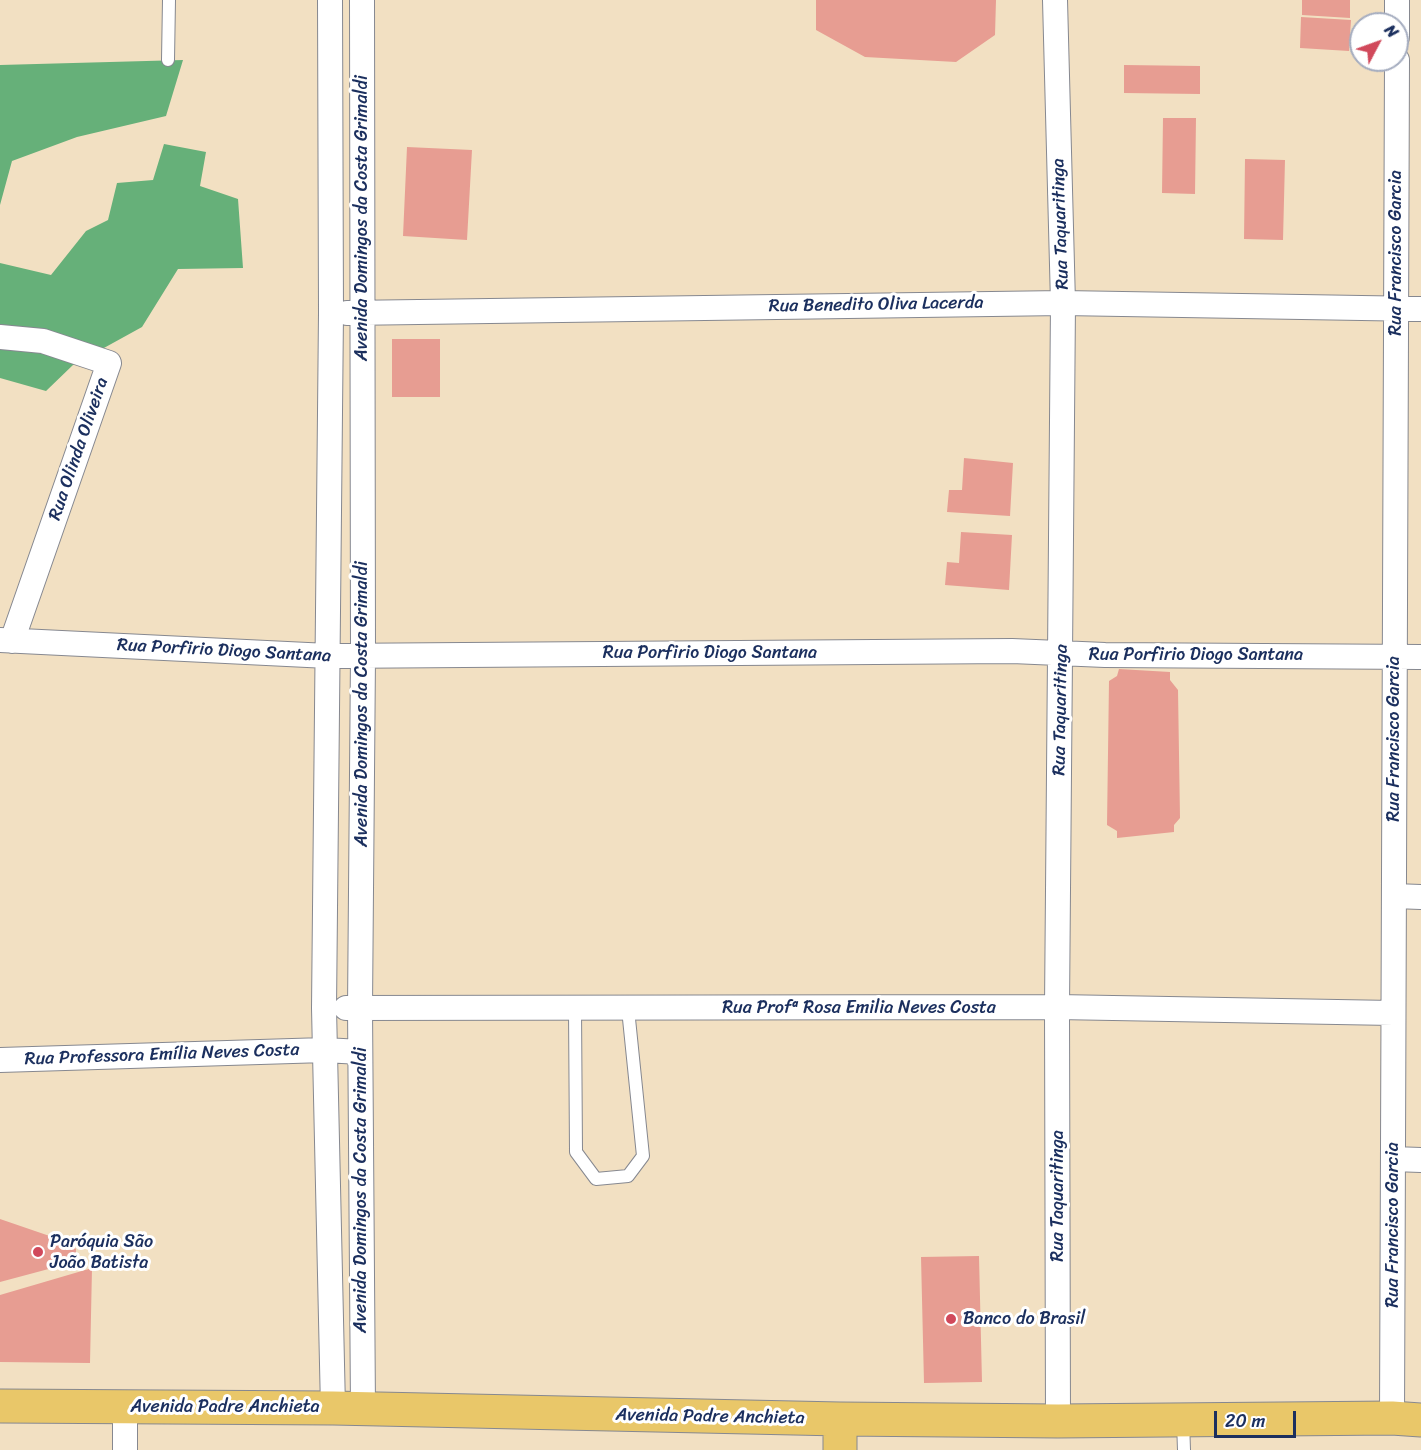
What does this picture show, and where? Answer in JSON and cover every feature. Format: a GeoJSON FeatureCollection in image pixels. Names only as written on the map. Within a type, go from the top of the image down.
{"type":"FeatureCollection","features":[{"type":"Feature","properties":{"kind":"main road","name":"Avenida Padre Anchieta"},"geometry":{"type":"LineString","coordinates":[[0,1406],[348,1408],[840,1435],[1058,1420],[1184,1435],[1406,1419]]}},
{"type":"Feature","properties":{"kind":"street","name":"Avenida Domingos da Costa Grimaldi"},"geometry":{"type":"LineString","coordinates":[[330,0],[331,313],[324,1008],[348,1408]]}},
{"type":"Feature","properties":{"kind":"street","name":"Avenida Domingos da Costa Grimaldi"},"geometry":{"type":"LineString","coordinates":[[348,1408],[360,1052],[363,656],[362,0]]}},
{"type":"Feature","properties":{"kind":"street","name":"Rua Taquaritinga"},"geometry":{"type":"LineString","coordinates":[[1055,0],[1063,303],[1062,654],[1057,1007],[1058,1420]]}},
{"type":"Feature","properties":{"kind":"street","name":"Rua Francisco Garcia"},"geometry":{"type":"LineString","coordinates":[[1397,72],[1393,1160],[1406,1419]]}},
{"type":"Feature","properties":{"kind":"street","name":"Rua Benedito Oliva Lacerda"},"geometry":{"type":"LineString","coordinates":[[331,313],[1063,303],[1421,309]]}},
{"type":"Feature","properties":{"kind":"street","name":"Rua Olinda Oliveira"},"geometry":{"type":"LineString","coordinates":[[0,337],[43,341],[109,363],[6,640]]}},
{"type":"Feature","properties":{"kind":"street","name":"Rua Porfirio Diogo Santana"},"geometry":{"type":"LineString","coordinates":[[6,640],[328,656],[1011,651],[1062,654],[1421,657]]}},
{"type":"Feature","properties":{"kind":"street"},"geometry":{"type":"LineString","coordinates":[[1394,896],[1421,897]]}},
{"type":"Feature","properties":{"kind":"street","name":"Rua Profª Rosa Emilia Neves Costa"},"geometry":{"type":"LineString","coordinates":[[324,1008],[1057,1007],[1394,1013]]}},
{"type":"Feature","properties":{"kind":"street","name":"Rua Professora Emília Neves Costa"},"geometry":{"type":"LineString","coordinates":[[0,1060],[325,1050],[360,1052]]}},
{"type":"Feature","properties":{"kind":"street"},"geometry":{"type":"LineString","coordinates":[[1393,1160],[1421,1160]]}},
{"type":"Feature","properties":{"kind":"street"},"geometry":{"type":"LineString","coordinates":[[125,1407],[125,1450]]}},
{"type":"Feature","properties":{"kind":"lane"},"geometry":{"type":"LineString","coordinates":[[168,60],[169,0]]}},
{"type":"Feature","properties":{"kind":"lane"},"geometry":{"type":"LineString","coordinates":[[575,1009],[576,1152],[596,1179],[628,1176],[643,1156],[628,1008]]}},
{"type":"Feature","properties":{"kind":"green space"},"geometry":{"type":"Polygon","coordinates":[[[183,60],[166,116],[77,137],[12,161],[0,205],[0,65],[183,60]]]}},
{"type":"Feature","properties":{"kind":"green space"},"geometry":{"type":"Polygon","coordinates":[[[164,144],[206,152],[200,186],[238,199],[243,268],[178,269],[142,327],[73,365],[46,391],[0,378],[0,263],[51,275],[86,231],[108,220],[117,183],[153,180],[164,144]]]}},
{"type":"Feature","properties":{"kind":"building"},"geometry":{"type":"Polygon","coordinates":[[[816,0],[996,0],[995,35],[956,62],[865,57],[816,30],[816,0]]]}},
{"type":"Feature","properties":{"kind":"building"},"geometry":{"type":"Polygon","coordinates":[[[1302,0],[1350,0],[1349,18],[1302,15],[1302,0]]]}},
{"type":"Feature","properties":{"kind":"building"},"geometry":{"type":"Polygon","coordinates":[[[1301,17],[1349,20],[1349,51],[1300,48],[1301,17]]]}},
{"type":"Feature","properties":{"kind":"building"},"geometry":{"type":"Polygon","coordinates":[[[1124,65],[1200,66],[1200,94],[1124,93],[1124,65]]]}},
{"type":"Feature","properties":{"kind":"building"},"geometry":{"type":"Polygon","coordinates":[[[1163,118],[1196,118],[1195,194],[1162,193],[1163,118]]]}},
{"type":"Feature","properties":{"kind":"building"},"geometry":{"type":"Polygon","coordinates":[[[407,147],[472,150],[467,240],[403,236],[407,147]]]}},
{"type":"Feature","properties":{"kind":"building"},"geometry":{"type":"Polygon","coordinates":[[[1245,159],[1285,160],[1283,240],[1244,239],[1245,159]]]}},
{"type":"Feature","properties":{"kind":"building"},"geometry":{"type":"Polygon","coordinates":[[[392,339],[440,339],[440,397],[392,397],[392,339]]]}},
{"type":"Feature","properties":{"kind":"building"},"geometry":{"type":"Polygon","coordinates":[[[964,458],[1013,463],[1010,516],[947,512],[949,490],[962,490],[964,458]]]}},
{"type":"Feature","properties":{"kind":"building"},"geometry":{"type":"Polygon","coordinates":[[[961,532],[1012,535],[1009,590],[945,585],[947,562],[959,563],[961,532]]]}},
{"type":"Feature","properties":{"kind":"building"},"geometry":{"type":"Polygon","coordinates":[[[1119,669],[1170,672],[1170,680],[1178,690],[1180,818],[1174,825],[1174,832],[1117,838],[1117,831],[1107,825],[1109,681],[1117,676],[1119,669]]]}},
{"type":"Feature","properties":{"kind":"building","name":"Paróquia São João Batista"},"geometry":{"type":"Polygon","coordinates":[[[0,1219],[70,1243],[76,1249],[76,1255],[71,1263],[0,1282],[0,1219]]]}},
{"type":"Feature","properties":{"kind":"building","name":"Banco do Brasil"},"geometry":{"type":"Polygon","coordinates":[[[979,1256],[982,1382],[924,1383],[921,1257],[979,1256]]]}},
{"type":"Feature","properties":{"kind":"building"},"geometry":{"type":"Polygon","coordinates":[[[92,1268],[90,1363],[0,1362],[0,1295],[92,1268]]]}},
{"type":"Feature","properties":{"kind":"place","name":"Paróquia São João Batista"},"geometry":{"type":"Point","coordinates":[38,1252]}},
{"type":"Feature","properties":{"kind":"place","name":"Banco do Brasil"},"geometry":{"type":"Point","coordinates":[951,1319]}}]}
